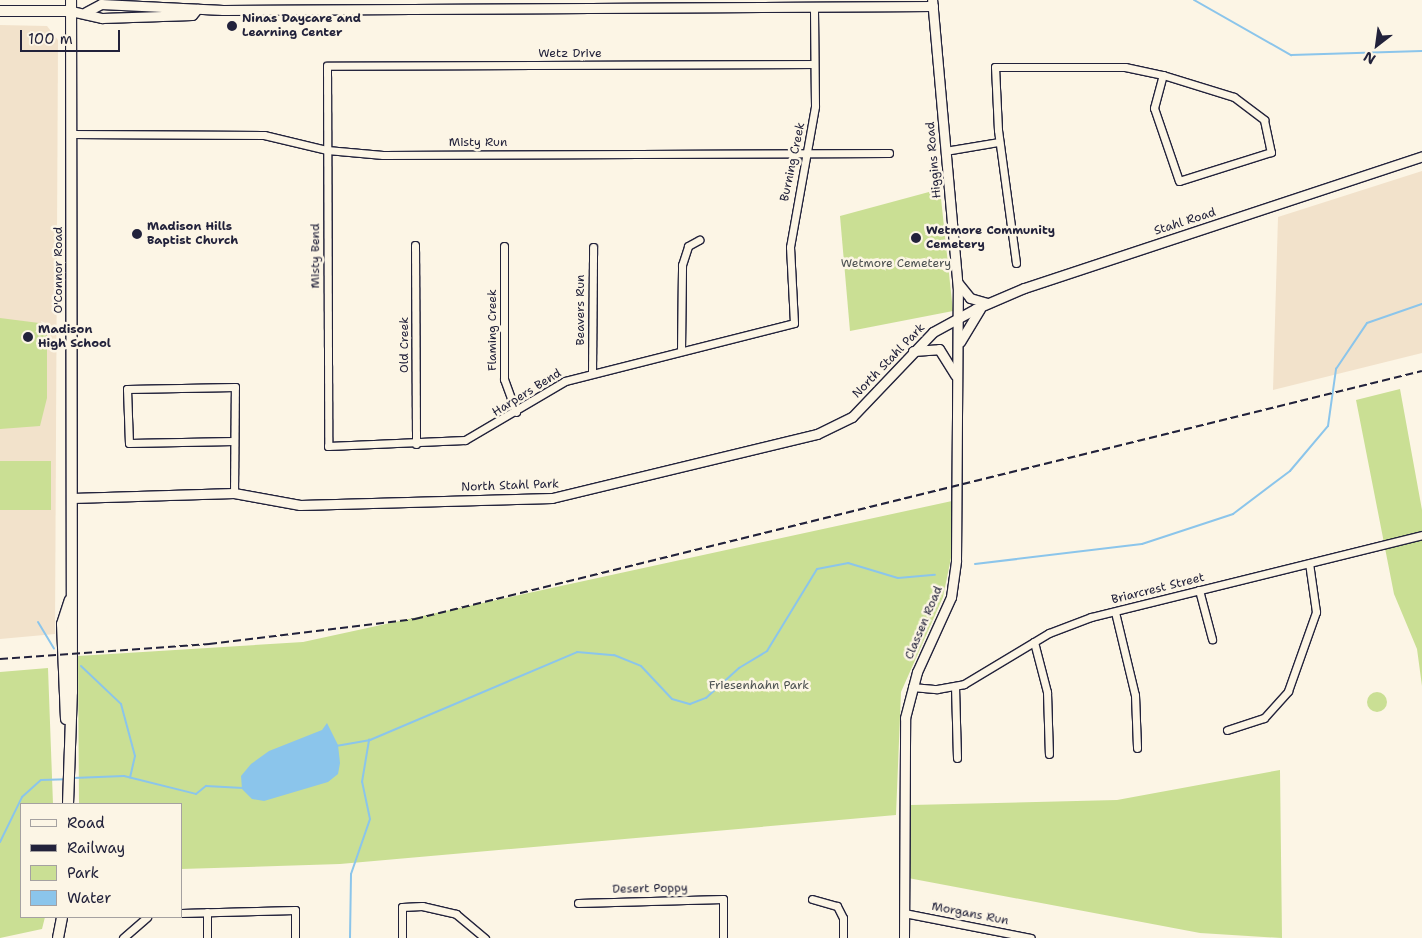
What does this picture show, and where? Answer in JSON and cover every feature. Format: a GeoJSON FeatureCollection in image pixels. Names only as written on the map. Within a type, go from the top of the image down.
{"type":"FeatureCollection","features":[{"type":"Feature","properties":{"kind":"main road","name":"O'Connor Road"},"geometry":{"type":"LineString","coordinates":[[68,803],[66,624],[70,599],[72,498],[71,0]]}},
{"type":"Feature","properties":{"kind":"main road"},"geometry":{"type":"LineString","coordinates":[[0,11],[71,11]]}},
{"type":"Feature","properties":{"kind":"main road"},"geometry":{"type":"LineString","coordinates":[[58,938],[62,918]]}},
{"type":"Feature","properties":{"kind":"street"},"geometry":{"type":"LineString","coordinates":[[86,12],[101,4],[191,5],[197,10],[440,4],[624,3],[814,6],[932,3]]}},
{"type":"Feature","properties":{"kind":"street","name":"Higgins Road"},"geometry":{"type":"LineString","coordinates":[[932,3],[957,281],[958,317]]}},
{"type":"Feature","properties":{"kind":"street","name":"Burning Creek"},"geometry":{"type":"LineString","coordinates":[[794,323],[790,247],[815,106],[814,6]]}},
{"type":"Feature","properties":{"kind":"street"},"geometry":{"type":"LineString","coordinates":[[71,11],[86,12],[102,18],[192,15],[197,10]]}},
{"type":"Feature","properties":{"kind":"street","name":"Wetz Drive"},"geometry":{"type":"LineString","coordinates":[[327,66],[814,64]]}},
{"type":"Feature","properties":{"kind":"street","name":"Misty Bend"},"geometry":{"type":"LineString","coordinates":[[327,66],[328,446]]}},
{"type":"Feature","properties":{"kind":"street"},"geometry":{"type":"LineString","coordinates":[[1016,263],[999,142],[995,68],[1125,66],[1163,75],[1252,107],[1264,120],[1271,152],[1179,182],[1154,108],[1163,75]]}},
{"type":"Feature","properties":{"kind":"street","name":"Misty Run"},"geometry":{"type":"LineString","coordinates":[[71,134],[264,135],[326,150],[383,155],[889,153]]}},
{"type":"Feature","properties":{"kind":"street"},"geometry":{"type":"LineString","coordinates":[[946,151],[999,142]]}},
{"type":"Feature","properties":{"kind":"street","name":"Stahl Road"},"geometry":{"type":"LineString","coordinates":[[958,317],[985,304],[1422,156]]}},
{"type":"Feature","properties":{"kind":"street"},"geometry":{"type":"LineString","coordinates":[[681,351],[682,265],[688,246],[699,240]]}},
{"type":"Feature","properties":{"kind":"street","name":"Old Creek"},"geometry":{"type":"LineString","coordinates":[[416,245],[416,444]]}},
{"type":"Feature","properties":{"kind":"street","name":"Flaming Creek"},"geometry":{"type":"LineString","coordinates":[[504,246],[504,379],[516,412]]}},
{"type":"Feature","properties":{"kind":"street","name":"Beavers Run"},"geometry":{"type":"LineString","coordinates":[[592,373],[593,247]]}},
{"type":"Feature","properties":{"kind":"street"},"geometry":{"type":"LineString","coordinates":[[957,281],[970,298],[985,304],[966,328],[957,350]]}},
{"type":"Feature","properties":{"kind":"street","name":"North Stahl Park"},"geometry":{"type":"LineString","coordinates":[[72,498],[234,493],[300,505],[564,497],[833,428],[862,407],[933,332],[958,317]]}},
{"type":"Feature","properties":{"kind":"street","name":"Classen Road"},"geometry":{"type":"LineString","coordinates":[[904,938],[904,734],[912,687],[954,582],[958,317]]}},
{"type":"Feature","properties":{"kind":"street","name":"Harpers Bend"},"geometry":{"type":"LineString","coordinates":[[328,446],[416,444],[475,437],[556,385],[592,373],[794,323]]}},
{"type":"Feature","properties":{"kind":"street"},"geometry":{"type":"LineString","coordinates":[[913,351],[939,349],[956,375]]}},
{"type":"Feature","properties":{"kind":"street"},"geometry":{"type":"LineString","coordinates":[[234,441],[128,443],[127,388],[235,387],[234,493]]}},
{"type":"Feature","properties":{"kind":"street","name":"Briarcrest Street"},"geometry":{"type":"LineString","coordinates":[[912,687],[955,686],[993,670],[1034,642],[1070,624],[1422,535]]}},
{"type":"Feature","properties":{"kind":"street"},"geometry":{"type":"LineString","coordinates":[[1227,730],[1264,718],[1288,691],[1316,612],[1309,563]]}},
{"type":"Feature","properties":{"kind":"street"},"geometry":{"type":"LineString","coordinates":[[1199,590],[1212,639]]}},
{"type":"Feature","properties":{"kind":"street"},"geometry":{"type":"LineString","coordinates":[[1115,612],[1135,695],[1138,748]]}},
{"type":"Feature","properties":{"kind":"street"},"geometry":{"type":"LineString","coordinates":[[1034,642],[1047,692],[1049,754]]}},
{"type":"Feature","properties":{"kind":"street"},"geometry":{"type":"LineString","coordinates":[[955,686],[957,758]]}},
{"type":"Feature","properties":{"kind":"street","name":"Desert Poppy"},"geometry":{"type":"LineString","coordinates":[[578,902],[723,899],[723,938]]}},
{"type":"Feature","properties":{"kind":"street"},"geometry":{"type":"LineString","coordinates":[[812,899],[837,906],[842,918],[842,938]]}},
{"type":"Feature","properties":{"kind":"street"},"geometry":{"type":"LineString","coordinates":[[402,938],[402,908],[442,908],[485,938]]}},
{"type":"Feature","properties":{"kind":"street"},"geometry":{"type":"LineString","coordinates":[[182,913],[295,910],[295,938]]}},
{"type":"Feature","properties":{"kind":"street"},"geometry":{"type":"LineString","coordinates":[[207,912],[207,938]]}},
{"type":"Feature","properties":{"kind":"street","name":"Morgans Run"},"geometry":{"type":"LineString","coordinates":[[904,913],[1031,938]]}},
{"type":"Feature","properties":{"kind":"street"},"geometry":{"type":"LineString","coordinates":[[123,938],[146,918]]}},
{"type":"Feature","properties":{"kind":"shaded area","name":"Madison High School"},"geometry":{"type":"Polygon","coordinates":[[[0,25],[47,26],[58,40],[55,634],[0,639],[0,25]]]}},
{"type":"Feature","properties":{"kind":"shaded area"},"geometry":{"type":"Polygon","coordinates":[[[1422,171],[1422,353],[1273,390],[1278,217],[1422,171]]]}},
{"type":"Feature","properties":{"kind":"green space","name":"Wetmore Cemetery"},"geometry":{"type":"Polygon","coordinates":[[[940,189],[953,311],[850,331],[840,216],[940,189]]]}},
{"type":"Feature","properties":{"kind":"green space"},"geometry":{"type":"Polygon","coordinates":[[[0,318],[47,324],[47,398],[40,426],[0,429],[0,318]]]}},
{"type":"Feature","properties":{"kind":"green space"},"geometry":{"type":"Polygon","coordinates":[[[1400,389],[1422,510],[1422,686],[1417,649],[1394,594],[1356,400],[1400,389]]]}},
{"type":"Feature","properties":{"kind":"green space"},"geometry":{"type":"Polygon","coordinates":[[[0,461],[51,461],[51,510],[0,510],[0,461]]]}},
{"type":"Feature","properties":{"kind":"green space","name":"Friesenhahn Park"},"geometry":{"type":"Polygon","coordinates":[[[952,501],[951,558],[943,597],[901,692],[896,815],[340,864],[182,869],[182,803],[79,803],[78,656],[303,642],[952,501]]]}},
{"type":"Feature","properties":{"kind":"green space"},"geometry":{"type":"Polygon","coordinates":[[[48,668],[53,803],[20,803],[20,918],[45,918],[42,929],[0,938],[0,672],[48,668]]]}},
{"type":"Feature","properties":{"kind":"green space"},"geometry":{"type":"Polygon","coordinates":[[[1377,692],[1384,695],[1387,702],[1384,709],[1377,712],[1370,709],[1367,702],[1370,695],[1377,692]]]}},
{"type":"Feature","properties":{"kind":"green space"},"geometry":{"type":"Polygon","coordinates":[[[1280,770],[1282,938],[1200,933],[908,878],[911,805],[1117,800],[1280,770]]]}},
{"type":"Feature","properties":{"kind":"water"},"geometry":{"type":"Polygon","coordinates":[[[327,723],[338,745],[340,763],[338,774],[328,782],[264,801],[252,799],[242,789],[241,776],[251,764],[269,751],[322,730],[327,723]]]}},
{"type":"Feature","properties":{"kind":"waterway"},"geometry":{"type":"LineString","coordinates":[[1194,0],[1291,55],[1422,51]]}},
{"type":"Feature","properties":{"kind":"waterway"},"geometry":{"type":"LineString","coordinates":[[975,564],[1142,544],[1233,514],[1290,471],[1328,426],[1336,369],[1367,323],[1422,304]]}},
{"type":"Feature","properties":{"kind":"waterway"},"geometry":{"type":"LineString","coordinates":[[336,746],[370,740],[577,652],[614,655],[641,666],[672,699],[690,704],[706,698],[739,668],[767,651],[817,569],[848,563],[898,578],[935,575]]}},
{"type":"Feature","properties":{"kind":"waterway"},"geometry":{"type":"LineString","coordinates":[[38,622],[54,649]]}},
{"type":"Feature","properties":{"kind":"waterway"},"geometry":{"type":"LineString","coordinates":[[81,666],[121,704],[135,756],[130,777]]}},
{"type":"Feature","properties":{"kind":"waterway"},"geometry":{"type":"LineString","coordinates":[[350,938],[351,874],[370,819],[362,782],[369,740]]}},
{"type":"Feature","properties":{"kind":"waterway"},"geometry":{"type":"LineString","coordinates":[[73,778],[124,776],[196,794],[206,786],[243,788]]}},
{"type":"Feature","properties":{"kind":"waterway"},"geometry":{"type":"LineString","coordinates":[[0,842],[22,797],[41,780],[66,779]]}},
{"type":"Feature","properties":{"kind":"railway"},"geometry":{"type":"LineString","coordinates":[[0,659],[209,644],[415,619],[1422,371]]}},
{"type":"Feature","properties":{"kind":"place","name":"Ninas Daycare and Learning Center"},"geometry":{"type":"Point","coordinates":[232,26]}},
{"type":"Feature","properties":{"kind":"place","name":"Madison Hills Baptist Church"},"geometry":{"type":"Point","coordinates":[137,234]}},
{"type":"Feature","properties":{"kind":"place","name":"Wetmore Community Cemetery"},"geometry":{"type":"Point","coordinates":[916,238]}},
{"type":"Feature","properties":{"kind":"place","name":"Madison High School"},"geometry":{"type":"Point","coordinates":[28,337]}}]}
